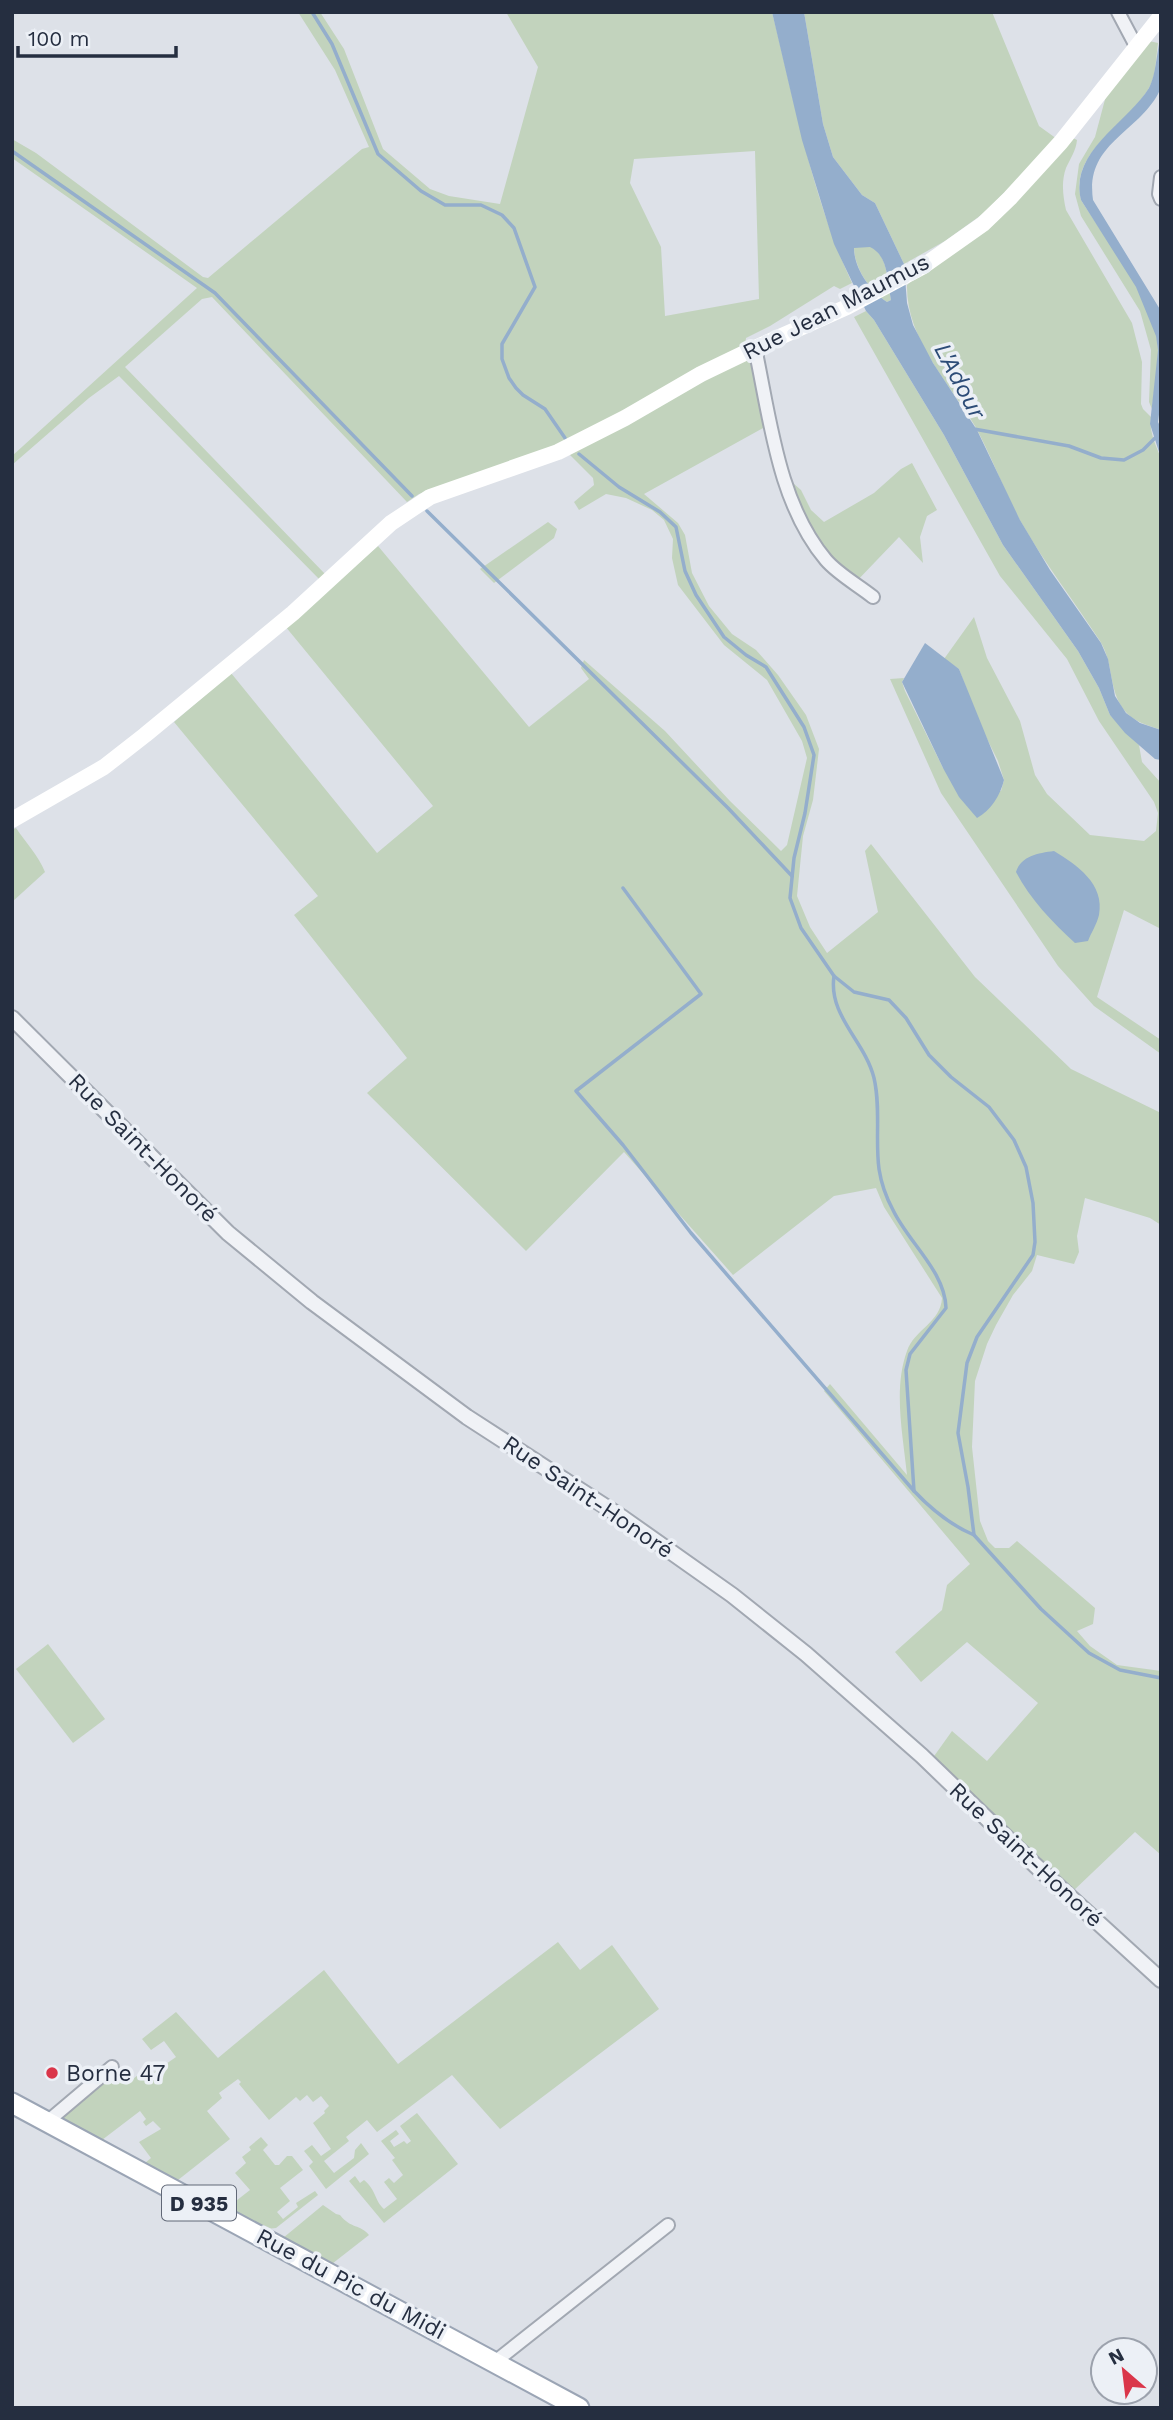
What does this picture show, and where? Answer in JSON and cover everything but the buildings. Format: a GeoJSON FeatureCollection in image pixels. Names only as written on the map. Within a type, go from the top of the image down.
{"type":"FeatureCollection","features":[{"type":"Feature","properties":{"kind":"main road","name":"Rue Jean Maumus"},"geometry":{"type":"LineString","coordinates":[[12,820],[104,767],[293,613],[391,523],[430,497],[558,452],[701,374],[847,307],[922,267],[983,223],[1010,198],[1061,142],[1161,16]]}},
{"type":"Feature","properties":{"kind":"main road","name":"Rue du Pic du Midi"},"geometry":{"type":"LineString","coordinates":[[12,2103],[579,2408]]}},
{"type":"Feature","properties":{"kind":"street"},"geometry":{"type":"LineString","coordinates":[[1118,12],[1136,46]]}},
{"type":"Feature","properties":{"kind":"street"},"geometry":{"type":"LineString","coordinates":[[1161,177],[1161,199]]}},
{"type":"Feature","properties":{"kind":"street"},"geometry":{"type":"LineString","coordinates":[[755,348],[784,479],[797,516],[828,562],[873,597]]}},
{"type":"Feature","properties":{"kind":"street","name":"Rue Saint-Honoré"},"geometry":{"type":"LineString","coordinates":[[12,1018],[228,1233],[312,1302],[467,1417],[623,1518],[732,1595],[806,1654],[922,1756],[1035,1865],[1161,1980]]}},
{"type":"Feature","properties":{"kind":"street"},"geometry":{"type":"LineString","coordinates":[[47,2122],[112,2067]]}},
{"type":"Feature","properties":{"kind":"street"},"geometry":{"type":"LineString","coordinates":[[496,2361],[668,2225]]}},
{"type":"Feature","properties":{"kind":"green space"},"geometry":{"type":"Polygon","coordinates":[[[298,12],[320,12],[344,49],[383,149],[430,189],[449,196],[500,204],[538,67],[506,12],[772,12],[815,183],[852,283],[840,289],[834,286],[746,338],[745,346],[575,439],[419,494],[407,502],[212,297],[202,299],[125,367],[326,575],[321,581],[119,376],[89,398],[12,465],[12,456],[197,288],[12,158],[12,139],[36,153],[203,277],[208,278],[362,149],[369,147],[335,70],[298,12]],[[755,151],[634,159],[630,183],[661,247],[665,316],[759,299],[755,151]]]}},
{"type":"Feature","properties":{"kind":"green space"},"geometry":{"type":"Polygon","coordinates":[[[804,12],[992,12],[1039,126],[1057,139],[984,213],[945,241],[904,264],[875,203],[862,195],[833,157],[823,124],[804,12]]]}},
{"type":"Feature","properties":{"kind":"green space"},"geometry":{"type":"Polygon","coordinates":[[[1149,41],[1158,43],[1152,82],[1141,100],[1092,152],[1084,166],[1080,182],[1081,200],[1116,252],[1149,312],[1158,349],[1152,409],[1149,402],[1151,350],[1140,311],[1081,216],[1075,194],[1079,164],[1095,137],[1107,92],[1149,41]]]}},
{"type":"Feature","properties":{"kind":"green space"},"geometry":{"type":"Polygon","coordinates":[[[1073,138],[1077,140],[1076,144],[1063,178],[1066,210],[1132,323],[1142,362],[1141,404],[1151,417],[1152,432],[1161,458],[1161,730],[1132,717],[1119,702],[1100,641],[1021,522],[975,426],[921,342],[909,305],[907,285],[1073,138]]]}},
{"type":"Feature","properties":{"kind":"green space"},"geometry":{"type":"Polygon","coordinates":[[[870,246],[884,262],[891,300],[887,302],[869,285],[857,263],[854,247],[870,246]]]}},
{"type":"Feature","properties":{"kind":"green space"},"geometry":{"type":"Polygon","coordinates":[[[866,311],[944,435],[1003,545],[1078,651],[1099,688],[1110,715],[1139,745],[1142,762],[1161,783],[1161,929],[1124,910],[1097,997],[1161,1040],[1161,1054],[1094,1006],[1058,966],[941,793],[890,679],[904,678],[902,682],[905,691],[943,768],[1001,791],[1004,780],[998,761],[979,723],[959,669],[944,659],[974,617],[987,658],[1020,721],[1035,775],[1047,794],[1090,835],[1144,841],[1156,831],[1158,813],[1154,802],[1099,721],[1067,659],[1000,576],[854,317],[866,311]]]}},
{"type":"Feature","properties":{"kind":"green space"},"geometry":{"type":"Polygon","coordinates":[[[751,356],[765,427],[644,494],[678,523],[685,535],[692,573],[709,606],[732,634],[756,650],[778,675],[806,715],[819,749],[813,800],[803,836],[797,896],[810,927],[827,953],[878,912],[865,851],[871,844],[975,977],[1071,1069],[1161,1113],[1161,1225],[1150,1218],[1085,1198],[1077,1236],[1079,1252],[1074,1264],[1037,1255],[1032,1271],[1013,1295],[996,1325],[975,1381],[972,1447],[980,1521],[988,1541],[995,1548],[1009,1548],[1017,1541],[1095,1608],[1093,1624],[1077,1631],[1090,1646],[1117,1665],[1161,1671],[1161,1855],[1135,1832],[1071,1893],[932,1759],[952,1731],[987,1761],[1038,1703],[967,1642],[921,1682],[895,1652],[942,1610],[947,1585],[970,1564],[824,1391],[830,1384],[907,1475],[900,1412],[903,1366],[910,1344],[937,1313],[942,1298],[884,1207],[876,1188],[834,1196],[733,1275],[624,1152],[526,1251],[367,1093],[407,1058],[294,915],[318,896],[174,722],[231,673],[377,853],[433,806],[285,626],[378,546],[529,727],[589,679],[581,668],[584,660],[665,731],[781,851],[787,845],[807,758],[802,741],[767,680],[724,645],[678,585],[672,558],[673,539],[664,520],[652,510],[626,498],[606,494],[579,510],[574,502],[594,485],[593,478],[568,453],[751,356]]]}},
{"type":"Feature","properties":{"kind":"green space"},"geometry":{"type":"Polygon","coordinates":[[[912,463],[937,510],[927,516],[920,537],[923,563],[899,537],[853,585],[836,575],[783,487],[794,484],[801,490],[811,510],[824,522],[874,493],[901,469],[912,463]]]}},
{"type":"Feature","properties":{"kind":"green space"},"geometry":{"type":"Polygon","coordinates":[[[548,522],[557,529],[554,538],[494,583],[480,569],[548,522]]]}},
{"type":"Feature","properties":{"kind":"green space"},"geometry":{"type":"Polygon","coordinates":[[[16,828],[45,872],[12,902],[12,830],[16,828]]]}},
{"type":"Feature","properties":{"kind":"green space"},"geometry":{"type":"Polygon","coordinates":[[[48,1644],[105,1719],[73,1743],[16,1669],[48,1644]]]}},
{"type":"Feature","properties":{"kind":"green space"},"geometry":{"type":"Polygon","coordinates":[[[558,1942],[580,1970],[612,1945],[659,2009],[500,2129],[452,2075],[377,2132],[367,2120],[346,2137],[349,2141],[324,2161],[334,2173],[354,2158],[355,2150],[361,2143],[369,2154],[326,2189],[309,2166],[313,2162],[304,2151],[312,2145],[321,2156],[331,2149],[313,2123],[329,2106],[321,2096],[313,2102],[307,2095],[300,2101],[296,2097],[269,2120],[239,2084],[241,2082],[238,2079],[219,2093],[222,2098],[207,2111],[230,2139],[178,2180],[145,2163],[151,2158],[139,2142],[161,2129],[153,2121],[146,2126],[143,2122],[146,2119],[140,2111],[102,2140],[60,2118],[117,2071],[128,2083],[148,2067],[153,2073],[176,2057],[164,2041],[151,2050],[142,2039],[176,2012],[218,2058],[324,1970],[398,2064],[558,1942]]]}},
{"type":"Feature","properties":{"kind":"green space"},"geometry":{"type":"Polygon","coordinates":[[[417,2113],[458,2164],[384,2223],[349,2181],[355,2176],[360,2183],[364,2180],[384,2209],[397,2199],[384,2182],[389,2178],[394,2183],[403,2175],[392,2160],[395,2158],[381,2141],[396,2130],[399,2134],[390,2141],[394,2147],[404,2141],[407,2144],[411,2141],[400,2126],[417,2113]]]}},
{"type":"Feature","properties":{"kind":"green space"},"geometry":{"type":"Polygon","coordinates":[[[261,2137],[268,2145],[263,2150],[275,2165],[279,2165],[287,2156],[292,2156],[303,2170],[280,2188],[290,2201],[277,2212],[283,2219],[298,2207],[296,2203],[315,2191],[318,2195],[276,2228],[266,2229],[227,2208],[250,2190],[235,2173],[246,2163],[242,2157],[251,2150],[249,2147],[261,2137]]]}},
{"type":"Feature","properties":{"kind":"green space"},"geometry":{"type":"Polygon","coordinates":[[[323,2205],[369,2235],[328,2267],[283,2238],[323,2205]]]}},
{"type":"Feature","properties":{"kind":"water"},"geometry":{"type":"Polygon","coordinates":[[[772,12],[804,12],[823,124],[833,157],[862,195],[875,203],[904,264],[907,303],[913,325],[933,363],[977,430],[1020,520],[1050,570],[1101,643],[1108,659],[1115,696],[1126,713],[1140,723],[1161,730],[1161,760],[1155,759],[1125,733],[1110,715],[1099,688],[1078,651],[1003,545],[944,435],[866,311],[834,244],[802,140],[772,12]],[[870,247],[854,248],[864,278],[887,302],[891,300],[886,270],[876,251],[870,247]]]}},
{"type":"Feature","properties":{"kind":"water"},"geometry":{"type":"Polygon","coordinates":[[[1161,35],[1162,74],[1158,94],[1149,108],[1104,152],[1093,181],[1093,200],[1161,311],[1161,400],[1158,422],[1161,428],[1161,458],[1150,424],[1158,350],[1156,336],[1136,287],[1081,200],[1080,183],[1083,167],[1091,153],[1149,88],[1161,35]]]}},
{"type":"Feature","properties":{"kind":"water"},"geometry":{"type":"Polygon","coordinates":[[[925,643],[959,669],[1004,780],[994,802],[977,818],[959,797],[943,768],[902,682],[925,643]]]}},
{"type":"Feature","properties":{"kind":"water"},"geometry":{"type":"Polygon","coordinates":[[[1054,851],[1080,869],[1098,894],[1099,915],[1088,941],[1075,943],[1035,901],[1016,872],[1026,859],[1054,851]]]}},
{"type":"Feature","properties":{"kind":"waterway"},"geometry":{"type":"LineString","coordinates":[[312,12],[332,44],[378,154],[421,191],[445,205],[481,205],[502,215],[514,228],[535,287],[502,344],[502,359],[516,388],[545,409],[565,438]]}},
{"type":"Feature","properties":{"kind":"waterway"},"geometry":{"type":"LineString","coordinates":[[12,151],[215,293],[412,496]]}},
{"type":"Feature","properties":{"kind":"waterway","name":"L'Adour"},"geometry":{"type":"LineString","coordinates":[[974,429],[1069,446],[1101,458],[1124,460],[1143,450],[1155,438]]}},
{"type":"Feature","properties":{"kind":"waterway"},"geometry":{"type":"LineString","coordinates":[[579,454],[619,487],[660,512],[676,527],[685,571],[696,595],[724,637],[766,667],[804,727],[814,755],[805,813],[794,858],[790,898],[801,928],[834,976],[854,992],[889,1000],[906,1018],[929,1055],[951,1077],[989,1107],[1014,1140],[1026,1167],[1033,1203],[1033,1255],[977,1337],[967,1363],[958,1433],[974,1535],[1041,1609],[1089,1653],[1120,1670],[1161,1678]]}},
{"type":"Feature","properties":{"kind":"waterway"},"geometry":{"type":"LineString","coordinates":[[427,511],[728,808],[792,876]]}},
{"type":"Feature","properties":{"kind":"waterway"},"geometry":{"type":"LineString","coordinates":[[623,888],[701,994],[576,1091],[623,1145],[691,1233],[914,1491]]}},
{"type":"Feature","properties":{"kind":"waterway"},"geometry":{"type":"LineString","coordinates":[[834,976],[836,1004],[874,1078],[878,1158],[884,1190],[900,1222],[933,1269],[944,1294],[946,1308],[910,1354],[906,1370],[914,1491],[942,1516],[974,1535]]}},
{"type":"Feature","properties":{"kind":"place","name":"Borne 47"},"geometry":{"type":"Point","coordinates":[52,2073]}}]}
